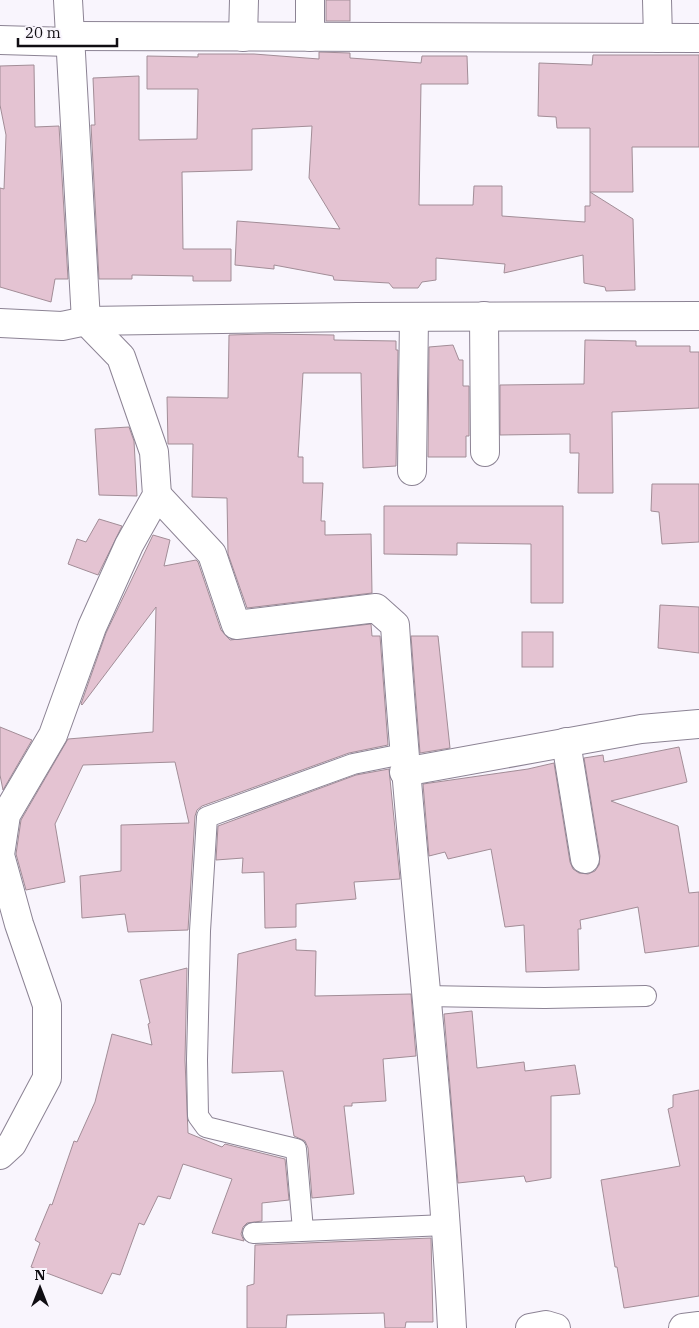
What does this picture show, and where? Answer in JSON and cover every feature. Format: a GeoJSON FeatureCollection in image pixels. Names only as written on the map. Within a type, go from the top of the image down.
{"type":"FeatureCollection","features":[{"type":"Feature","properties":{"kind":"street"},"geometry":{"type":"LineString","coordinates":[[0,1155],[12,1144],[47,1078],[47,1005],[19,924],[0,855],[6,815],[53,735],[92,627],[129,545],[157,495],[154,452],[121,357],[86,321],[68,0]]}},
{"type":"Feature","properties":{"kind":"street"},"geometry":{"type":"LineString","coordinates":[[244,0],[244,37]]}},
{"type":"Feature","properties":{"kind":"street"},"geometry":{"type":"LineString","coordinates":[[310,0],[310,37]]}},
{"type":"Feature","properties":{"kind":"street"},"geometry":{"type":"LineString","coordinates":[[657,0],[658,38]]}},
{"type":"Feature","properties":{"kind":"street"},"geometry":{"type":"LineString","coordinates":[[0,40],[244,37],[699,38]]}},
{"type":"Feature","properties":{"kind":"street"},"geometry":{"type":"LineString","coordinates":[[412,471],[414,316]]}},
{"type":"Feature","properties":{"kind":"street"},"geometry":{"type":"LineString","coordinates":[[2,322],[62,326],[86,321],[414,316],[699,316]]}},
{"type":"Feature","properties":{"kind":"street"},"geometry":{"type":"LineString","coordinates":[[484,316],[485,452]]}},
{"type":"Feature","properties":{"kind":"street"},"geometry":{"type":"LineString","coordinates":[[157,495],[212,554],[236,625],[376,608],[395,625],[404,763],[446,1225],[452,1328]]}},
{"type":"Feature","properties":{"kind":"street"},"geometry":{"type":"LineString","coordinates":[[404,763],[566,742],[641,729],[699,724]]}},
{"type":"Feature","properties":{"kind":"street"},"geometry":{"type":"LineString","coordinates":[[566,742],[585,858]]}},
{"type":"Feature","properties":{"kind":"street"},"geometry":{"type":"LineString","coordinates":[[530,1328],[546,1325],[556,1328]]}},
{"type":"Feature","properties":{"kind":"street"},"geometry":{"type":"LineString","coordinates":[[683,1328],[699,1326]]}},
{"type":"Feature","properties":{"kind":"lane"},"geometry":{"type":"LineString","coordinates":[[303,1230],[296,1149],[206,1127],[198,1116],[197,1060],[200,931],[206,816],[353,764],[404,763]]}},
{"type":"Feature","properties":{"kind":"lane"},"geometry":{"type":"LineString","coordinates":[[425,996],[545,998],[646,996]]}},
{"type":"Feature","properties":{"kind":"lane"},"geometry":{"type":"LineString","coordinates":[[253,1233],[446,1225]]}},
{"type":"Feature","properties":{"kind":"building"},"geometry":{"type":"Polygon","coordinates":[[[326,0],[350,0],[350,21],[326,21],[326,0]]]}},
{"type":"Feature","properties":{"kind":"building"},"geometry":{"type":"Polygon","coordinates":[[[319,52],[350,53],[350,58],[421,63],[422,56],[467,56],[468,84],[421,84],[419,205],[473,205],[474,186],[502,186],[502,216],[585,222],[585,206],[590,206],[590,192],[633,219],[635,290],[606,291],[605,287],[584,283],[583,255],[504,273],[505,264],[436,258],[436,280],[422,282],[418,288],[393,288],[389,283],[334,280],[333,276],[274,265],[274,269],[235,265],[237,221],[340,229],[309,178],[312,126],[252,129],[252,170],[182,172],[183,249],[231,249],[231,281],[193,281],[193,276],[132,275],[132,279],[99,279],[91,125],[95,125],[93,78],[139,76],[139,140],[197,139],[198,89],[147,89],[147,56],[198,57],[198,54],[254,54],[319,59],[319,52]]]}},
{"type":"Feature","properties":{"kind":"building"},"geometry":{"type":"Polygon","coordinates":[[[593,55],[699,55],[699,147],[632,147],[633,192],[590,192],[590,128],[557,128],[556,117],[538,116],[539,63],[592,65],[593,55]]]}},
{"type":"Feature","properties":{"kind":"building"},"geometry":{"type":"Polygon","coordinates":[[[34,65],[35,127],[59,126],[68,279],[55,279],[51,302],[0,287],[0,188],[4,189],[6,135],[0,105],[0,66],[34,65]]]}},
{"type":"Feature","properties":{"kind":"building"},"geometry":{"type":"Polygon","coordinates":[[[229,335],[334,335],[334,340],[396,341],[396,350],[398,350],[396,466],[363,468],[361,373],[303,373],[298,457],[303,457],[303,483],[323,483],[321,521],[325,521],[325,535],[371,534],[372,593],[247,608],[228,554],[227,498],[192,497],[193,444],[168,444],[167,397],[228,398],[229,335]]]}},
{"type":"Feature","properties":{"kind":"building"},"geometry":{"type":"Polygon","coordinates":[[[585,340],[636,341],[636,346],[690,346],[690,352],[699,352],[699,408],[612,412],[613,493],[578,493],[579,453],[570,453],[570,434],[500,435],[500,385],[584,384],[585,340]]]}},
{"type":"Feature","properties":{"kind":"building"},"geometry":{"type":"Polygon","coordinates":[[[453,345],[459,360],[463,360],[463,386],[469,386],[469,436],[466,436],[466,457],[428,457],[429,347],[453,345]]]}},
{"type":"Feature","properties":{"kind":"building"},"geometry":{"type":"Polygon","coordinates":[[[129,427],[134,441],[137,496],[99,495],[95,429],[129,427]]]}},
{"type":"Feature","properties":{"kind":"building"},"geometry":{"type":"Polygon","coordinates":[[[652,484],[699,484],[699,542],[662,544],[659,512],[651,511],[652,484]]]}},
{"type":"Feature","properties":{"kind":"building"},"geometry":{"type":"Polygon","coordinates":[[[384,506],[563,506],[563,603],[531,603],[531,544],[457,543],[457,555],[384,554],[384,506]]]}},
{"type":"Feature","properties":{"kind":"building"},"geometry":{"type":"Polygon","coordinates":[[[99,519],[122,526],[98,575],[68,564],[77,539],[86,542],[99,519]]]}},
{"type":"Feature","properties":{"kind":"building"},"geometry":{"type":"Polygon","coordinates":[[[153,535],[170,540],[164,566],[196,560],[198,562],[221,630],[230,640],[371,624],[372,636],[380,636],[388,745],[349,753],[202,806],[197,810],[195,816],[188,930],[128,932],[125,914],[82,918],[80,876],[121,871],[121,825],[189,823],[175,762],[83,765],[55,824],[65,882],[26,890],[16,854],[21,820],[68,739],[153,732],[156,607],[81,704],[106,633],[153,535]]]}},
{"type":"Feature","properties":{"kind":"building"},"geometry":{"type":"Polygon","coordinates":[[[660,605],[699,607],[699,653],[658,648],[660,605]]]}},
{"type":"Feature","properties":{"kind":"building"},"geometry":{"type":"Polygon","coordinates":[[[522,632],[553,632],[553,667],[522,667],[522,632]]]}},
{"type":"Feature","properties":{"kind":"building"},"geometry":{"type":"Polygon","coordinates":[[[411,636],[438,636],[450,748],[420,753],[411,636]]]}},
{"type":"Feature","properties":{"kind":"building"},"geometry":{"type":"Polygon","coordinates":[[[0,727],[32,740],[3,790],[0,775],[0,727]]]}},
{"type":"Feature","properties":{"kind":"building"},"geometry":{"type":"Polygon","coordinates":[[[679,747],[687,782],[611,801],[678,826],[689,893],[699,892],[699,946],[645,953],[638,907],[580,920],[581,929],[578,929],[579,970],[526,972],[524,925],[505,927],[491,849],[448,859],[445,852],[429,856],[423,784],[528,769],[554,763],[570,862],[573,869],[579,873],[588,874],[595,871],[599,865],[600,856],[584,758],[603,755],[604,762],[679,747]]]}},
{"type":"Feature","properties":{"kind":"building"},"geometry":{"type":"Polygon","coordinates":[[[389,769],[400,879],[354,882],[356,899],[296,904],[296,927],[265,928],[264,872],[242,873],[243,858],[216,860],[218,826],[356,775],[389,769]]]}},
{"type":"Feature","properties":{"kind":"building"},"geometry":{"type":"Polygon","coordinates":[[[296,939],[296,950],[316,951],[315,996],[411,994],[416,1056],[383,1059],[386,1101],[352,1103],[352,1106],[344,1106],[354,1194],[312,1198],[308,1148],[305,1141],[294,1136],[283,1071],[232,1073],[238,954],[296,939]]]}},
{"type":"Feature","properties":{"kind":"building"},"geometry":{"type":"Polygon","coordinates":[[[187,968],[185,1060],[188,1133],[222,1147],[225,1144],[285,1159],[289,1200],[262,1203],[262,1221],[247,1223],[243,1227],[241,1234],[244,1241],[212,1233],[232,1179],[183,1164],[170,1199],[158,1196],[144,1225],[139,1223],[120,1275],[112,1273],[102,1294],[31,1267],[40,1243],[35,1240],[50,1204],[52,1205],[74,1141],[77,1142],[95,1102],[112,1034],[152,1045],[148,1024],[150,1023],[140,980],[187,968]]]}},
{"type":"Feature","properties":{"kind":"building"},"geometry":{"type":"Polygon","coordinates":[[[472,1011],[477,1068],[524,1062],[525,1071],[575,1065],[580,1094],[551,1096],[551,1178],[526,1182],[524,1176],[458,1183],[444,1014],[472,1011]]]}},
{"type":"Feature","properties":{"kind":"building"},"geometry":{"type":"Polygon","coordinates":[[[699,1090],[699,1296],[624,1308],[617,1267],[615,1267],[601,1180],[680,1166],[668,1109],[673,1107],[673,1095],[699,1090]]]}},
{"type":"Feature","properties":{"kind":"building"},"geometry":{"type":"Polygon","coordinates":[[[431,1238],[433,1322],[406,1322],[405,1328],[385,1328],[384,1313],[287,1315],[286,1328],[247,1328],[247,1286],[254,1284],[255,1245],[431,1238]]]}}]}
